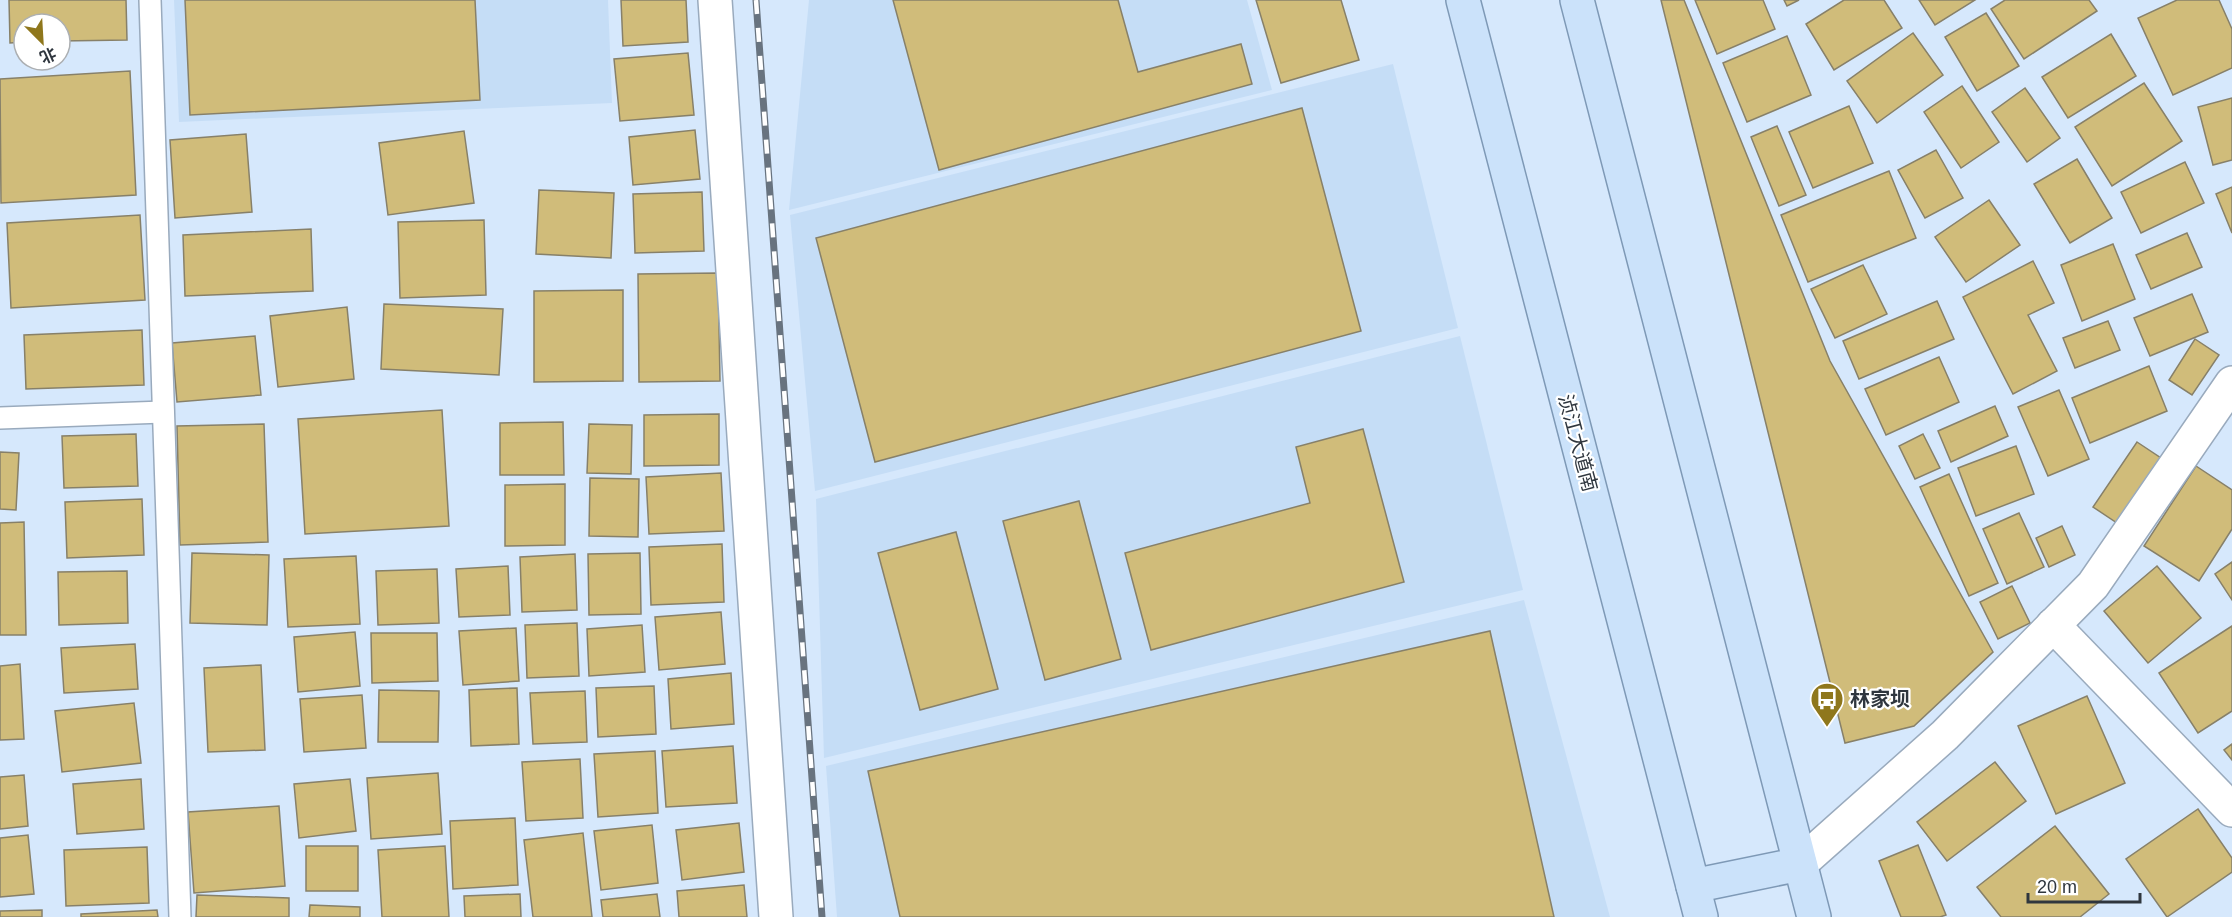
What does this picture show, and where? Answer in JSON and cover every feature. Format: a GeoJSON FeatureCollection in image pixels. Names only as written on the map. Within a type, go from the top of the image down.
{"type":"FeatureCollection","features":[{"type":"Feature","properties":{"kind":"main road","name":"浈江大道南"},"geometry":{"type":"LineString","coordinates":[[1463,0],[1697,902],[1800,864]]}},
{"type":"Feature","properties":{"kind":"main road"},"geometry":{"type":"LineString","coordinates":[[1577,0],[1814,917]]}},
{"type":"Feature","properties":{"kind":"street"},"geometry":{"type":"LineString","coordinates":[[715,0],[776,917]]}},
{"type":"Feature","properties":{"kind":"street"},"geometry":{"type":"LineString","coordinates":[[1800,864],[1945,735],[2093,585],[2232,383]]}},
{"type":"Feature","properties":{"kind":"street"},"geometry":{"type":"LineString","coordinates":[[2053,625],[2232,810]]}},
{"type":"Feature","properties":{"kind":"lane"},"geometry":{"type":"LineString","coordinates":[[150,0],[180,917]]}},
{"type":"Feature","properties":{"kind":"lane"},"geometry":{"type":"LineString","coordinates":[[0,418],[163,412]]}},
{"type":"Feature","properties":{"kind":"shaded area"},"geometry":{"type":"Polygon","coordinates":[[[174,0],[608,0],[612,103],[179,122],[174,0]]]}},
{"type":"Feature","properties":{"kind":"shaded area"},"geometry":{"type":"Polygon","coordinates":[[[809,0],[1247,0],[1272,90],[789,210],[809,0]]]}},
{"type":"Feature","properties":{"kind":"shaded area"},"geometry":{"type":"Polygon","coordinates":[[[1393,64],[1458,328],[815,491],[790,215],[1393,64]]]}},
{"type":"Feature","properties":{"kind":"shaded area"},"geometry":{"type":"Polygon","coordinates":[[[1460,336],[1523,590],[824,758],[816,499],[1460,336]]]}},
{"type":"Feature","properties":{"kind":"shaded area"},"geometry":{"type":"Polygon","coordinates":[[[1524,600],[1610,917],[837,917],[826,766],[1524,600]]]}},
{"type":"Feature","properties":{"kind":"building"},"geometry":{"type":"Polygon","coordinates":[[[9,0],[126,0],[127,40],[72,41],[72,12],[12,12],[12,43],[10,43],[9,0]]]}},
{"type":"Feature","properties":{"kind":"building"},"geometry":{"type":"Polygon","coordinates":[[[185,0],[475,0],[480,100],[190,115],[185,0]]]}},
{"type":"Feature","properties":{"kind":"building"},"geometry":{"type":"Polygon","coordinates":[[[621,0],[686,0],[688,42],[623,46],[621,0]]]}},
{"type":"Feature","properties":{"kind":"building"},"geometry":{"type":"Polygon","coordinates":[[[893,0],[1118,0],[1138,72],[1241,44],[1252,84],[939,170],[893,0]]]}},
{"type":"Feature","properties":{"kind":"building"},"geometry":{"type":"Polygon","coordinates":[[[1256,0],[1341,0],[1359,60],[1281,83],[1256,0]]]}},
{"type":"Feature","properties":{"kind":"building"},"geometry":{"type":"Polygon","coordinates":[[[1661,0],[1684,0],[1830,361],[1993,652],[1914,726],[1845,743],[1661,0]]]}},
{"type":"Feature","properties":{"kind":"building"},"geometry":{"type":"Polygon","coordinates":[[[1695,0],[1763,0],[1775,29],[1717,54],[1695,0]]]}},
{"type":"Feature","properties":{"kind":"building"},"geometry":{"type":"Polygon","coordinates":[[[1784,0],[1799,0],[1787,6],[1784,0]]]}},
{"type":"Feature","properties":{"kind":"building"},"geometry":{"type":"Polygon","coordinates":[[[1844,0],[1884,0],[1902,28],[1834,70],[1806,24],[1844,0]]]}},
{"type":"Feature","properties":{"kind":"building"},"geometry":{"type":"Polygon","coordinates":[[[1919,0],[1975,0],[1935,25],[1919,0]]]}},
{"type":"Feature","properties":{"kind":"building"},"geometry":{"type":"Polygon","coordinates":[[[2005,0],[2089,0],[2097,11],[2024,59],[1991,9],[2005,0]]]}},
{"type":"Feature","properties":{"kind":"building"},"geometry":{"type":"Polygon","coordinates":[[[2177,0],[2219,0],[2232,29],[2232,68],[2173,95],[2138,18],[2177,0]]]}},
{"type":"Feature","properties":{"kind":"building"},"geometry":{"type":"Polygon","coordinates":[[[1986,13],[2019,66],[1977,91],[1945,37],[1986,13]]]}},
{"type":"Feature","properties":{"kind":"building"},"geometry":{"type":"Polygon","coordinates":[[[1913,33],[1943,75],[1877,123],[1847,81],[1913,33]]]}},
{"type":"Feature","properties":{"kind":"building"},"geometry":{"type":"Polygon","coordinates":[[[2111,34],[2136,76],[2068,118],[2042,77],[2111,34]]]}},
{"type":"Feature","properties":{"kind":"building"},"geometry":{"type":"Polygon","coordinates":[[[1787,36],[1811,95],[1747,122],[1723,63],[1787,36]]]}},
{"type":"Feature","properties":{"kind":"building"},"geometry":{"type":"Polygon","coordinates":[[[688,53],[694,115],[620,121],[614,59],[688,53]]]}},
{"type":"Feature","properties":{"kind":"building"},"geometry":{"type":"Polygon","coordinates":[[[130,71],[136,195],[1,203],[0,79],[130,71]]]}},
{"type":"Feature","properties":{"kind":"building"},"geometry":{"type":"Polygon","coordinates":[[[2144,83],[2182,141],[2112,186],[2075,127],[2144,83]]]}},
{"type":"Feature","properties":{"kind":"building"},"geometry":{"type":"Polygon","coordinates":[[[1962,86],[1999,142],[1961,168],[1924,112],[1962,86]]]}},
{"type":"Feature","properties":{"kind":"building"},"geometry":{"type":"Polygon","coordinates":[[[2025,88],[2060,138],[2027,162],[1992,112],[2025,88]]]}},
{"type":"Feature","properties":{"kind":"building"},"geometry":{"type":"Polygon","coordinates":[[[2232,98],[2232,160],[2213,165],[2198,107],[2232,98]]]}},
{"type":"Feature","properties":{"kind":"building"},"geometry":{"type":"Polygon","coordinates":[[[1849,106],[1873,163],[1813,188],[1789,132],[1849,106]]]}},
{"type":"Feature","properties":{"kind":"building"},"geometry":{"type":"Polygon","coordinates":[[[1302,108],[1361,331],[875,462],[816,238],[1302,108]]]}},
{"type":"Feature","properties":{"kind":"building"},"geometry":{"type":"Polygon","coordinates":[[[1777,126],[1806,195],[1779,206],[1751,137],[1777,126]]]}},
{"type":"Feature","properties":{"kind":"building"},"geometry":{"type":"Polygon","coordinates":[[[695,130],[700,179],[633,185],[629,137],[695,130]]]}},
{"type":"Feature","properties":{"kind":"building"},"geometry":{"type":"Polygon","coordinates":[[[464,131],[474,203],[388,215],[379,143],[464,131]]]}},
{"type":"Feature","properties":{"kind":"building"},"geometry":{"type":"Polygon","coordinates":[[[246,134],[252,212],[175,218],[170,140],[246,134]]]}},
{"type":"Feature","properties":{"kind":"building"},"geometry":{"type":"Polygon","coordinates":[[[1936,150],[1963,198],[1925,218],[1898,170],[1936,150]]]}},
{"type":"Feature","properties":{"kind":"building"},"geometry":{"type":"Polygon","coordinates":[[[2077,159],[2112,218],[2070,243],[2034,184],[2077,159]]]}},
{"type":"Feature","properties":{"kind":"building"},"geometry":{"type":"Polygon","coordinates":[[[2185,162],[2204,203],[2141,233],[2121,192],[2185,162]]]}},
{"type":"Feature","properties":{"kind":"building"},"geometry":{"type":"Polygon","coordinates":[[[1889,171],[1916,238],[1808,282],[1781,215],[1889,171]]]}},
{"type":"Feature","properties":{"kind":"building"},"geometry":{"type":"Polygon","coordinates":[[[2232,187],[2232,233],[2216,194],[2232,187]]]}},
{"type":"Feature","properties":{"kind":"building"},"geometry":{"type":"Polygon","coordinates":[[[539,190],[614,193],[611,258],[536,254],[539,190]]]}},
{"type":"Feature","properties":{"kind":"building"},"geometry":{"type":"Polygon","coordinates":[[[702,192],[704,251],[635,253],[633,194],[702,192]]]}},
{"type":"Feature","properties":{"kind":"building"},"geometry":{"type":"Polygon","coordinates":[[[1989,200],[2020,245],[1966,282],[1935,237],[1989,200]]]}},
{"type":"Feature","properties":{"kind":"building"},"geometry":{"type":"Polygon","coordinates":[[[140,215],[145,300],[11,308],[7,223],[140,215]]]}},
{"type":"Feature","properties":{"kind":"building"},"geometry":{"type":"Polygon","coordinates":[[[484,220],[486,295],[400,298],[398,222],[484,220]]]}},
{"type":"Feature","properties":{"kind":"building"},"geometry":{"type":"Polygon","coordinates":[[[311,229],[313,291],[185,296],[183,235],[311,229]]]}},
{"type":"Feature","properties":{"kind":"building"},"geometry":{"type":"Polygon","coordinates":[[[2187,233],[2202,267],[2151,289],[2136,255],[2187,233]]]}},
{"type":"Feature","properties":{"kind":"building"},"geometry":{"type":"Polygon","coordinates":[[[2113,244],[2135,299],[2082,321],[2061,265],[2113,244]]]}},
{"type":"Feature","properties":{"kind":"building"},"geometry":{"type":"Polygon","coordinates":[[[2033,261],[2054,303],[2028,315],[2057,371],[2013,394],[1963,297],[2033,261]]]}},
{"type":"Feature","properties":{"kind":"building"},"geometry":{"type":"Polygon","coordinates":[[[1863,265],[1887,314],[1835,338],[1811,289],[1863,265]]]}},
{"type":"Feature","properties":{"kind":"building"},"geometry":{"type":"Polygon","coordinates":[[[718,273],[720,381],[639,382],[638,274],[718,273]]]}},
{"type":"Feature","properties":{"kind":"building"},"geometry":{"type":"Polygon","coordinates":[[[623,290],[623,381],[534,382],[534,291],[623,290]]]}},
{"type":"Feature","properties":{"kind":"building"},"geometry":{"type":"Polygon","coordinates":[[[2192,294],[2208,332],[2150,356],[2134,318],[2192,294]]]}},
{"type":"Feature","properties":{"kind":"building"},"geometry":{"type":"Polygon","coordinates":[[[1937,301],[1954,339],[1859,379],[1843,341],[1937,301]]]}},
{"type":"Feature","properties":{"kind":"building"},"geometry":{"type":"Polygon","coordinates":[[[384,304],[503,309],[499,375],[381,369],[384,304]]]}},
{"type":"Feature","properties":{"kind":"building"},"geometry":{"type":"Polygon","coordinates":[[[347,307],[354,379],[278,387],[270,316],[347,307]]]}},
{"type":"Feature","properties":{"kind":"building"},"geometry":{"type":"Polygon","coordinates":[[[2108,321],[2120,350],[2075,368],[2063,338],[2108,321]]]}},
{"type":"Feature","properties":{"kind":"building"},"geometry":{"type":"Polygon","coordinates":[[[142,330],[144,385],[26,389],[24,335],[142,330]]]}},
{"type":"Feature","properties":{"kind":"building"},"geometry":{"type":"Polygon","coordinates":[[[255,336],[261,395],[177,402],[172,343],[255,336]]]}},
{"type":"Feature","properties":{"kind":"building"},"geometry":{"type":"Polygon","coordinates":[[[2195,339],[2219,355],[2192,395],[2169,380],[2195,339]]]}},
{"type":"Feature","properties":{"kind":"building"},"geometry":{"type":"Polygon","coordinates":[[[1939,357],[1959,402],[1886,435],[1865,389],[1939,357]]]}},
{"type":"Feature","properties":{"kind":"building"},"geometry":{"type":"Polygon","coordinates":[[[2149,366],[2167,411],[2090,443],[2072,398],[2149,366]]]}},
{"type":"Feature","properties":{"kind":"building"},"geometry":{"type":"Polygon","coordinates":[[[2059,390],[2089,459],[2048,476],[2018,407],[2059,390]]]}},
{"type":"Feature","properties":{"kind":"building"},"geometry":{"type":"Polygon","coordinates":[[[1995,406],[2008,436],[1951,462],[1938,431],[1995,406]]]}},
{"type":"Feature","properties":{"kind":"building"},"geometry":{"type":"Polygon","coordinates":[[[442,410],[449,526],[305,534],[298,419],[442,410]]]}},
{"type":"Feature","properties":{"kind":"building"},"geometry":{"type":"Polygon","coordinates":[[[719,414],[719,465],[644,466],[644,415],[719,414]]]}},
{"type":"Feature","properties":{"kind":"building"},"geometry":{"type":"Polygon","coordinates":[[[563,422],[564,475],[500,475],[500,423],[563,422]]]}},
{"type":"Feature","properties":{"kind":"building"},"geometry":{"type":"Polygon","coordinates":[[[264,424],[268,542],[180,545],[177,426],[264,424]]]}},
{"type":"Feature","properties":{"kind":"building"},"geometry":{"type":"Polygon","coordinates":[[[589,424],[632,425],[631,474],[587,473],[589,424]]]}},
{"type":"Feature","properties":{"kind":"building"},"geometry":{"type":"Polygon","coordinates":[[[1363,429],[1404,582],[1151,650],[1125,553],[1310,503],[1296,447],[1363,429]]]}},
{"type":"Feature","properties":{"kind":"building"},"geometry":{"type":"Polygon","coordinates":[[[136,434],[138,486],[64,488],[62,436],[136,434]]]}},
{"type":"Feature","properties":{"kind":"building"},"geometry":{"type":"Polygon","coordinates":[[[1923,434],[1940,468],[1915,479],[1899,446],[1923,434]]]}},
{"type":"Feature","properties":{"kind":"building"},"geometry":{"type":"Polygon","coordinates":[[[2137,442],[2164,460],[2120,525],[2093,507],[2137,442]]]}},
{"type":"Feature","properties":{"kind":"building"},"geometry":{"type":"Polygon","coordinates":[[[2016,446],[2034,494],[1976,516],[1958,468],[2016,446]]]}},
{"type":"Feature","properties":{"kind":"building"},"geometry":{"type":"Polygon","coordinates":[[[0,452],[19,453],[16,510],[0,509],[0,452]]]}},
{"type":"Feature","properties":{"kind":"building"},"geometry":{"type":"Polygon","coordinates":[[[2196,466],[2232,490],[2232,529],[2199,581],[2144,546],[2196,466]]]}},
{"type":"Feature","properties":{"kind":"building"},"geometry":{"type":"Polygon","coordinates":[[[721,473],[724,531],[649,534],[646,477],[721,473]]]}},
{"type":"Feature","properties":{"kind":"building"},"geometry":{"type":"Polygon","coordinates":[[[1949,474],[1998,583],[1969,596],[1920,487],[1949,474]]]}},
{"type":"Feature","properties":{"kind":"building"},"geometry":{"type":"Polygon","coordinates":[[[590,478],[639,479],[638,537],[589,536],[590,478]]]}},
{"type":"Feature","properties":{"kind":"building"},"geometry":{"type":"Polygon","coordinates":[[[565,484],[565,545],[505,546],[505,485],[565,484]]]}},
{"type":"Feature","properties":{"kind":"building"},"geometry":{"type":"Polygon","coordinates":[[[142,499],[144,555],[67,558],[65,502],[142,499]]]}},
{"type":"Feature","properties":{"kind":"building"},"geometry":{"type":"Polygon","coordinates":[[[1079,501],[1121,659],[1045,680],[1003,521],[1079,501]]]}},
{"type":"Feature","properties":{"kind":"building"},"geometry":{"type":"Polygon","coordinates":[[[2019,513],[2044,567],[2007,584],[1983,529],[2019,513]]]}},
{"type":"Feature","properties":{"kind":"building"},"geometry":{"type":"Polygon","coordinates":[[[24,522],[26,635],[0,635],[0,523],[24,522]]]}},
{"type":"Feature","properties":{"kind":"building"},"geometry":{"type":"Polygon","coordinates":[[[2062,526],[2075,555],[2049,567],[2036,538],[2062,526]]]}},
{"type":"Feature","properties":{"kind":"building"},"geometry":{"type":"Polygon","coordinates":[[[956,532],[998,689],[920,710],[878,553],[956,532]]]}},
{"type":"Feature","properties":{"kind":"building"},"geometry":{"type":"Polygon","coordinates":[[[722,544],[724,602],[651,605],[649,547],[722,544]]]}},
{"type":"Feature","properties":{"kind":"building"},"geometry":{"type":"Polygon","coordinates":[[[192,553],[269,555],[267,625],[190,623],[192,553]]]}},
{"type":"Feature","properties":{"kind":"building"},"geometry":{"type":"Polygon","coordinates":[[[640,553],[641,614],[589,615],[588,554],[640,553]]]}},
{"type":"Feature","properties":{"kind":"building"},"geometry":{"type":"Polygon","coordinates":[[[575,554],[577,610],[522,612],[520,557],[575,554]]]}},
{"type":"Feature","properties":{"kind":"building"},"geometry":{"type":"Polygon","coordinates":[[[356,556],[360,624],[288,627],[284,559],[356,556]]]}},
{"type":"Feature","properties":{"kind":"building"},"geometry":{"type":"Polygon","coordinates":[[[2232,562],[2232,600],[2215,574],[2232,562]]]}},
{"type":"Feature","properties":{"kind":"building"},"geometry":{"type":"Polygon","coordinates":[[[508,566],[510,615],[459,617],[456,569],[508,566]]]}},
{"type":"Feature","properties":{"kind":"building"},"geometry":{"type":"Polygon","coordinates":[[[2157,566],[2201,618],[2148,663],[2104,611],[2157,566]]]}},
{"type":"Feature","properties":{"kind":"building"},"geometry":{"type":"Polygon","coordinates":[[[437,569],[439,623],[378,625],[376,571],[437,569]]]}},
{"type":"Feature","properties":{"kind":"building"},"geometry":{"type":"Polygon","coordinates":[[[127,571],[128,623],[59,625],[58,572],[127,571]]]}},
{"type":"Feature","properties":{"kind":"building"},"geometry":{"type":"Polygon","coordinates":[[[2012,586],[2030,623],[1998,639],[1980,602],[2012,586]]]}},
{"type":"Feature","properties":{"kind":"building"},"geometry":{"type":"Polygon","coordinates":[[[721,612],[725,664],[659,670],[655,617],[721,612]]]}},
{"type":"Feature","properties":{"kind":"building"},"geometry":{"type":"Polygon","coordinates":[[[577,623],[579,676],[527,678],[525,625],[577,623]]]}},
{"type":"Feature","properties":{"kind":"building"},"geometry":{"type":"Polygon","coordinates":[[[642,625],[645,672],[589,676],[587,629],[642,625]]]}},
{"type":"Feature","properties":{"kind":"building"},"geometry":{"type":"Polygon","coordinates":[[[2232,626],[2232,711],[2198,733],[2159,673],[2232,626]]]}},
{"type":"Feature","properties":{"kind":"building"},"geometry":{"type":"Polygon","coordinates":[[[516,628],[519,681],[463,685],[459,631],[516,628]]]}},
{"type":"Feature","properties":{"kind":"building"},"geometry":{"type":"Polygon","coordinates":[[[1490,631],[1554,917],[900,917],[868,771],[1490,631]]]}},
{"type":"Feature","properties":{"kind":"building"},"geometry":{"type":"Polygon","coordinates":[[[355,632],[360,686],[298,692],[294,637],[355,632]]]}},
{"type":"Feature","properties":{"kind":"building"},"geometry":{"type":"Polygon","coordinates":[[[371,633],[437,633],[438,681],[372,683],[371,633]]]}},
{"type":"Feature","properties":{"kind":"building"},"geometry":{"type":"Polygon","coordinates":[[[135,644],[138,689],[64,693],[61,648],[135,644]]]}},
{"type":"Feature","properties":{"kind":"building"},"geometry":{"type":"Polygon","coordinates":[[[20,664],[24,739],[0,740],[0,666],[20,664]]]}},
{"type":"Feature","properties":{"kind":"building"},"geometry":{"type":"Polygon","coordinates":[[[261,665],[265,750],[208,752],[204,668],[261,665]]]}},
{"type":"Feature","properties":{"kind":"building"},"geometry":{"type":"Polygon","coordinates":[[[731,673],[734,724],[671,729],[668,679],[731,673]]]}},
{"type":"Feature","properties":{"kind":"building"},"geometry":{"type":"Polygon","coordinates":[[[654,686],[656,734],[598,737],[596,688],[654,686]]]}},
{"type":"Feature","properties":{"kind":"building"},"geometry":{"type":"Polygon","coordinates":[[[517,688],[519,744],[471,746],[469,690],[517,688]]]}},
{"type":"Feature","properties":{"kind":"building"},"geometry":{"type":"Polygon","coordinates":[[[379,690],[439,691],[438,742],[378,742],[379,690]]]}},
{"type":"Feature","properties":{"kind":"building"},"geometry":{"type":"Polygon","coordinates":[[[585,691],[587,742],[533,744],[530,693],[585,691]]]}},
{"type":"Feature","properties":{"kind":"building"},"geometry":{"type":"Polygon","coordinates":[[[362,695],[366,748],[304,752],[300,699],[362,695]]]}},
{"type":"Feature","properties":{"kind":"building"},"geometry":{"type":"Polygon","coordinates":[[[2087,696],[2125,783],[2056,814],[2018,726],[2087,696]]]}},
{"type":"Feature","properties":{"kind":"building"},"geometry":{"type":"Polygon","coordinates":[[[134,703],[141,763],[62,772],[55,711],[134,703]]]}},
{"type":"Feature","properties":{"kind":"building"},"geometry":{"type":"Polygon","coordinates":[[[2232,744],[2232,760],[2224,750],[2232,744]]]}},
{"type":"Feature","properties":{"kind":"building"},"geometry":{"type":"Polygon","coordinates":[[[733,746],[737,803],[666,807],[662,751],[733,746]]]}},
{"type":"Feature","properties":{"kind":"building"},"geometry":{"type":"Polygon","coordinates":[[[655,751],[658,813],[598,817],[594,754],[655,751]]]}},
{"type":"Feature","properties":{"kind":"building"},"geometry":{"type":"Polygon","coordinates":[[[580,759],[583,818],[526,821],[522,762],[580,759]]]}},
{"type":"Feature","properties":{"kind":"building"},"geometry":{"type":"Polygon","coordinates":[[[1995,762],[2026,801],[1947,861],[1917,822],[1995,762]]]}},
{"type":"Feature","properties":{"kind":"building"},"geometry":{"type":"Polygon","coordinates":[[[438,773],[442,834],[371,839],[367,778],[438,773]]]}},
{"type":"Feature","properties":{"kind":"building"},"geometry":{"type":"Polygon","coordinates":[[[24,775],[28,826],[0,829],[0,777],[24,775]]]}},
{"type":"Feature","properties":{"kind":"building"},"geometry":{"type":"Polygon","coordinates":[[[141,779],[144,829],[77,834],[73,784],[141,779]]]}},
{"type":"Feature","properties":{"kind":"building"},"geometry":{"type":"Polygon","coordinates":[[[350,779],[356,831],[299,838],[294,784],[350,779]]]}},
{"type":"Feature","properties":{"kind":"building"},"geometry":{"type":"Polygon","coordinates":[[[279,806],[285,886],[194,893],[188,812],[279,806]]]}},
{"type":"Feature","properties":{"kind":"building"},"geometry":{"type":"Polygon","coordinates":[[[2198,809],[2232,858],[2232,872],[2167,917],[2126,859],[2198,809]]]}},
{"type":"Feature","properties":{"kind":"building"},"geometry":{"type":"Polygon","coordinates":[[[515,818],[518,885],[453,889],[450,821],[515,818]]]}},
{"type":"Feature","properties":{"kind":"building"},"geometry":{"type":"Polygon","coordinates":[[[739,823],[744,872],[682,880],[676,830],[739,823]]]}},
{"type":"Feature","properties":{"kind":"building"},"geometry":{"type":"Polygon","coordinates":[[[652,825],[658,883],[601,890],[594,831],[652,825]]]}},
{"type":"Feature","properties":{"kind":"building"},"geometry":{"type":"Polygon","coordinates":[[[2055,826],[2109,894],[2080,917],[2001,917],[1977,887],[2055,826]]]}},
{"type":"Feature","properties":{"kind":"building"},"geometry":{"type":"Polygon","coordinates":[[[583,833],[592,917],[533,917],[524,840],[583,833]]]}},
{"type":"Feature","properties":{"kind":"building"},"geometry":{"type":"Polygon","coordinates":[[[28,835],[34,894],[0,897],[0,838],[28,835]]]}},
{"type":"Feature","properties":{"kind":"building"},"geometry":{"type":"Polygon","coordinates":[[[1918,845],[1946,915],[1901,917],[1879,861],[1918,845]]]}},
{"type":"Feature","properties":{"kind":"building"},"geometry":{"type":"Polygon","coordinates":[[[306,846],[358,846],[358,891],[306,891],[306,846]]]}},
{"type":"Feature","properties":{"kind":"building"},"geometry":{"type":"Polygon","coordinates":[[[445,846],[449,917],[382,917],[378,850],[445,846]]]}},
{"type":"Feature","properties":{"kind":"building"},"geometry":{"type":"Polygon","coordinates":[[[147,847],[149,903],[66,906],[64,850],[147,847]]]}},
{"type":"Feature","properties":{"kind":"building"},"geometry":{"type":"Polygon","coordinates":[[[744,885],[747,917],[679,917],[677,891],[744,885]]]}},
{"type":"Feature","properties":{"kind":"building"},"geometry":{"type":"Polygon","coordinates":[[[520,894],[521,917],[465,917],[464,896],[520,894]]]}},
{"type":"Feature","properties":{"kind":"building"},"geometry":{"type":"Polygon","coordinates":[[[657,894],[660,917],[603,917],[601,900],[657,894]]]}},
{"type":"Feature","properties":{"kind":"building"},"geometry":{"type":"Polygon","coordinates":[[[197,895],[289,898],[289,917],[196,917],[197,895]]]}},
{"type":"Feature","properties":{"kind":"building"},"geometry":{"type":"Polygon","coordinates":[[[310,905],[360,907],[360,917],[309,917],[310,905]]]}},
{"type":"Feature","properties":{"kind":"building"},"geometry":{"type":"Polygon","coordinates":[[[42,910],[42,917],[0,917],[0,911],[42,910]]]}},
{"type":"Feature","properties":{"kind":"building"},"geometry":{"type":"Polygon","coordinates":[[[157,910],[158,917],[81,917],[81,914],[157,910]]]}},
{"type":"Feature","properties":{"kind":"railway"},"geometry":{"type":"LineString","coordinates":[[756,0],[822,917]]}},
{"type":"Feature","properties":{"kind":"place","name":"林家坝"},"geometry":{"type":"Point","coordinates":[1827,728]}}]}
